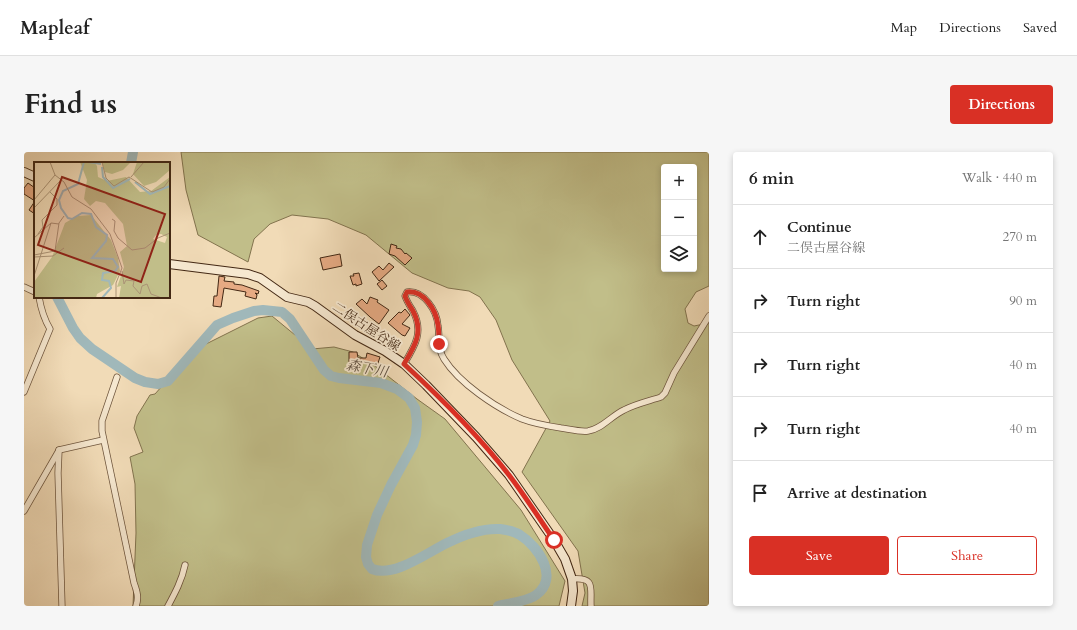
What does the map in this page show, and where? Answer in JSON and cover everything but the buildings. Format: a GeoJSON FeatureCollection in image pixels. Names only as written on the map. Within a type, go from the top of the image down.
{"type":"FeatureCollection","features":[{"type":"Feature","properties":{"kind":"main road"},"geometry":{"type":"LineString","coordinates":[[24,172],[34,177]]}},
{"type":"Feature","properties":{"kind":"main road","name":"二俣古屋谷線"},"geometry":{"type":"LineString","coordinates":[[170,264],[248,274],[260,278],[287,297],[308,302],[315,306],[355,335],[385,351],[404,364],[476,437],[509,475],[554,540],[565,559],[572,579],[573,592],[571,606]]}},
{"type":"Feature","properties":{"kind":"street"},"geometry":{"type":"LineString","coordinates":[[24,287],[34,292]]}},
{"type":"Feature","properties":{"kind":"street"},"geometry":{"type":"LineString","coordinates":[[404,364],[417,340],[418,331],[413,312],[405,296],[407,292],[413,291],[425,298],[433,309],[438,325],[439,344],[443,357],[459,377],[478,393],[502,408],[533,422],[576,431],[589,431],[601,426],[624,409],[661,397],[665,393],[674,373],[709,316]]}},
{"type":"Feature","properties":{"kind":"street"},"geometry":{"type":"LineString","coordinates":[[24,392],[50,329],[42,312],[39,298]]}},
{"type":"Feature","properties":{"kind":"street"},"geometry":{"type":"LineString","coordinates":[[117,376],[102,421],[104,440],[134,583],[138,594],[138,602],[136,606]]}},
{"type":"Feature","properties":{"kind":"street"},"geometry":{"type":"LineString","coordinates":[[24,511],[59,450],[104,440]]}},
{"type":"Feature","properties":{"kind":"street"},"geometry":{"type":"LineString","coordinates":[[59,450],[58,473],[62,606]]}},
{"type":"Feature","properties":{"kind":"street"},"geometry":{"type":"LineString","coordinates":[[168,606],[186,565]]}},
{"type":"Feature","properties":{"kind":"street"},"geometry":{"type":"LineString","coordinates":[[572,579],[583,578],[588,581],[591,589],[591,606]]}},
{"type":"Feature","properties":{"kind":"shaded area"},"geometry":{"type":"Polygon","coordinates":[[[181,152],[709,152],[709,286],[696,292],[685,309],[688,323],[694,326],[709,323],[709,606],[582,606],[585,593],[578,551],[522,472],[550,421],[512,360],[496,320],[480,297],[469,291],[448,288],[412,273],[366,235],[328,219],[292,215],[270,224],[254,239],[248,262],[198,235],[186,190],[181,152]]]}},
{"type":"Feature","properties":{"kind":"shaded area"},"geometry":{"type":"Polygon","coordinates":[[[272,316],[312,349],[334,347],[353,352],[375,366],[445,419],[521,510],[565,581],[559,606],[133,606],[136,533],[135,484],[130,457],[143,452],[134,428],[137,416],[150,395],[155,394],[194,350],[258,318],[272,316]]]}},
{"type":"Feature","properties":{"kind":"waterway","name":"森下川"},"geometry":{"type":"LineString","coordinates":[[131,162],[133,152]]}},
{"type":"Feature","properties":{"kind":"waterway","name":"森下川"},"geometry":{"type":"LineString","coordinates":[[58,298],[73,328],[80,338],[92,349],[135,378],[145,382],[158,384],[168,381],[217,325],[254,311],[263,310],[282,312],[290,319],[324,370],[331,376],[381,383],[397,389],[409,398],[415,408],[417,422],[416,435],[413,445],[391,485],[377,515],[367,545],[366,557],[368,564],[372,569],[381,571],[390,570],[411,563],[460,537],[493,529],[513,532],[527,540],[539,554],[544,563],[546,580],[543,588],[536,595],[523,601],[498,606]]}},
{"type":"Feature","properties":{"kind":"route"},"geometry":{"type":"LineString","coordinates":[[439,344],[438,325],[433,309],[425,298],[419,294],[413,291],[407,292],[405,296],[413,312],[418,331],[417,340],[404,364],[476,437],[509,475],[554,540]]}}]}
